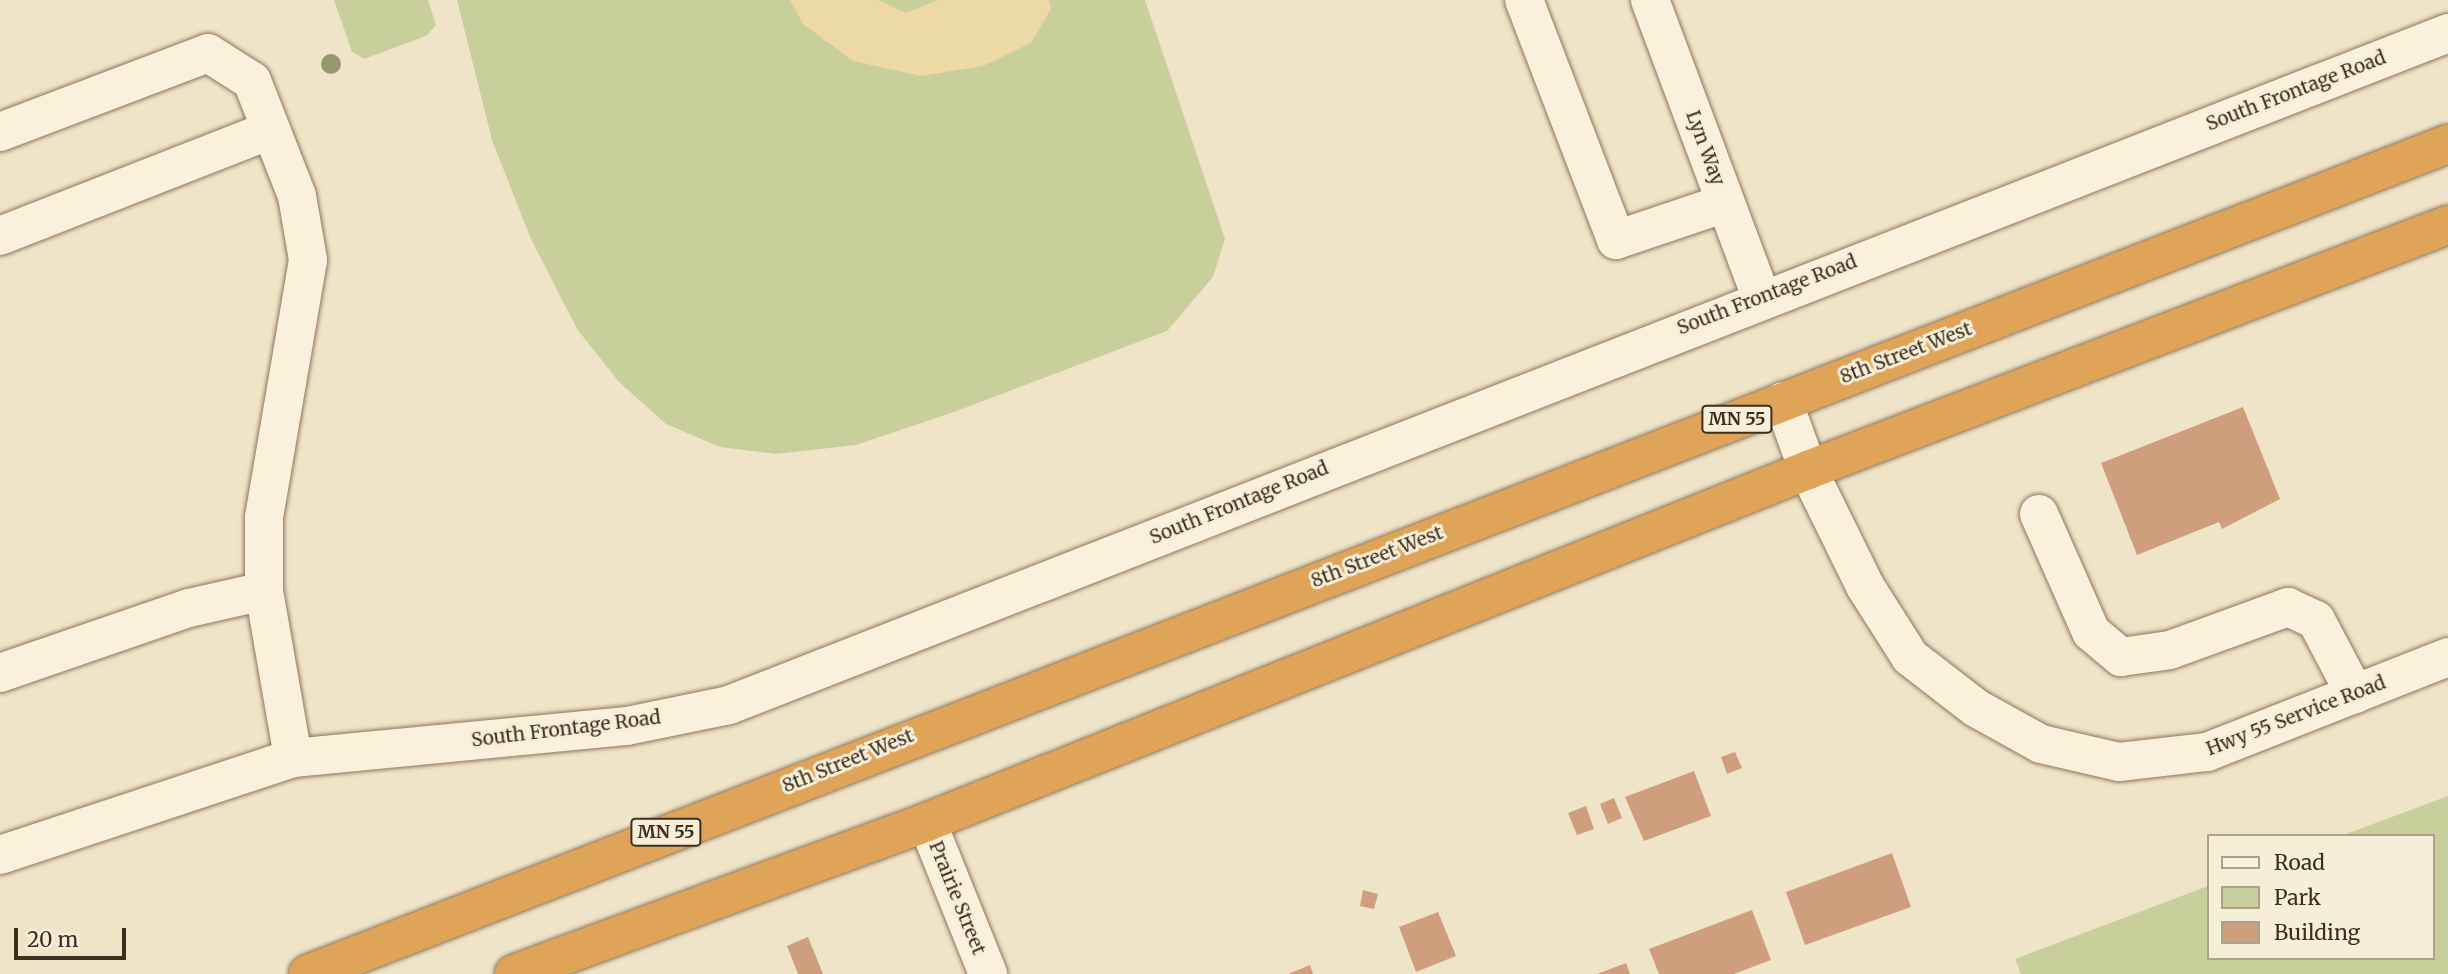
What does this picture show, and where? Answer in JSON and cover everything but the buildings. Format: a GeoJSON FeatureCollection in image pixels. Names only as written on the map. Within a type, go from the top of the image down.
{"type":"FeatureCollection","features":[{"type":"Feature","properties":{"kind":"highway","name":"8th Street West"},"geometry":{"type":"LineString","coordinates":[[308,974],[2448,145]]}},
{"type":"Feature","properties":{"kind":"highway"},"geometry":{"type":"LineString","coordinates":[[514,974],[927,822],[1808,470],[2448,225]]}},
{"type":"Feature","properties":{"kind":"street"},"geometry":{"type":"LineString","coordinates":[[1524,0],[1616,240],[1726,203]]}},
{"type":"Feature","properties":{"kind":"street","name":"Lyn Way"},"geometry":{"type":"LineString","coordinates":[[1650,0],[1761,297]]}},
{"type":"Feature","properties":{"kind":"street","name":"South Frontage Road"},"geometry":{"type":"LineString","coordinates":[[0,855],[293,758],[627,726],[729,705],[1761,297],[2448,33]]}},
{"type":"Feature","properties":{"kind":"street"},"geometry":{"type":"LineString","coordinates":[[0,132],[208,53],[253,80],[297,195],[308,260],[264,518],[264,591],[293,758]]}},
{"type":"Feature","properties":{"kind":"street"},"geometry":{"type":"LineString","coordinates":[[0,236],[271,130]]}},
{"type":"Feature","properties":{"kind":"street","name":"Hwy 55 Service Road"},"geometry":{"type":"LineString","coordinates":[[1783,401],[1808,470],[1866,586],[1910,657],[1976,708],[2041,744],[2119,762],[2207,752],[2448,657]]}},
{"type":"Feature","properties":{"kind":"street"},"geometry":{"type":"LineString","coordinates":[[2039,514],[2091,632],[2121,657],[2170,650],[2288,607],[2316,620],[2355,694]]}},
{"type":"Feature","properties":{"kind":"street"},"geometry":{"type":"LineString","coordinates":[[0,673],[189,608],[264,591]]}},
{"type":"Feature","properties":{"kind":"street","name":"Prairie Street"},"geometry":{"type":"LineString","coordinates":[[927,822],[988,974]]}},
{"type":"Feature","properties":{"kind":"green space"},"geometry":{"type":"Polygon","coordinates":[[[334,0],[428,0],[436,25],[426,36],[364,59],[352,52],[334,0]]]}},
{"type":"Feature","properties":{"kind":"green space"},"geometry":{"type":"Polygon","coordinates":[[[457,0],[1145,0],[1225,239],[1213,277],[1167,331],[957,411],[856,445],[776,454],[720,447],[666,424],[619,382],[577,329],[530,237],[492,140],[457,0]]]}},
{"type":"Feature","properties":{"kind":"green space"},"geometry":{"type":"Polygon","coordinates":[[[2448,796],[2448,974],[2021,974],[2015,959],[2206,887],[2206,960],[2434,960],[2434,834],[2346,834],[2448,796]]]}},
{"type":"Feature","properties":{"kind":"sand"},"geometry":{"type":"Polygon","coordinates":[[[790,0],[878,0],[906,13],[938,0],[1049,0],[1051,9],[1031,43],[983,66],[921,76],[853,61],[803,24],[790,0]]]}}]}
